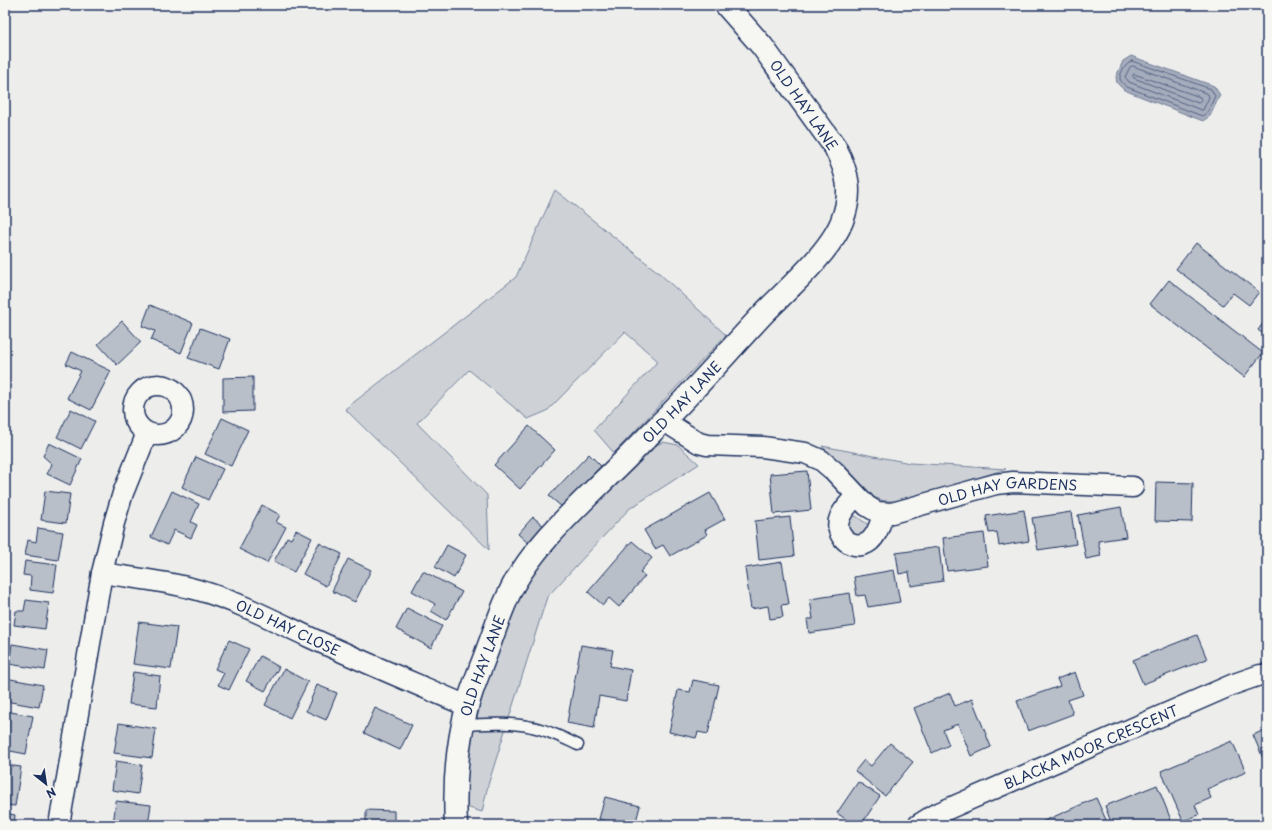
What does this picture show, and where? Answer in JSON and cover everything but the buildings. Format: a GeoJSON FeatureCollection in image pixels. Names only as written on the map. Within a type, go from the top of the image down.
{"type":"FeatureCollection","features":[{"type":"Feature","properties":{"kind":"street","name":"OLD HAY LANE"},"geometry":{"type":"LineString","coordinates":[[456,825],[455,794],[458,754],[465,716],[496,627],[514,584],[536,552],[556,528],[664,421],[749,329],[823,253],[837,232],[842,221],[848,192],[848,178],[835,146],[762,46],[726,5]]}},
{"type":"Feature","properties":{"kind":"street"},"geometry":{"type":"LineString","coordinates":[[664,421],[699,443],[707,445],[763,447],[804,453],[821,460],[834,471],[867,506],[877,512],[884,513],[876,534],[868,542],[857,546],[846,543],[840,536],[838,526],[839,518],[856,495]]}},
{"type":"Feature","properties":{"kind":"street"},"geometry":{"type":"LineString","coordinates":[[59,825],[102,573],[123,493],[147,433]]}},
{"type":"Feature","properties":{"kind":"street","name":"OLD HAY GARDENS"},"geometry":{"type":"LineString","coordinates":[[884,513],[892,513],[996,484],[1013,482],[1133,487]]}},
{"type":"Feature","properties":{"kind":"street","name":"OLD HAY CLOSE"},"geometry":{"type":"LineString","coordinates":[[102,573],[170,583],[221,597],[253,610],[310,637],[465,716]]}},
{"type":"Feature","properties":{"kind":"street","name":"BLACKA MOOR CRESCENT"},"geometry":{"type":"LineString","coordinates":[[918,825],[934,815],[1234,684],[1260,675],[1267,675]]}},
{"type":"Feature","properties":{"kind":"lane"},"geometry":{"type":"LineString","coordinates":[[465,716],[533,727],[555,734],[578,745]]}},
{"type":"Feature","properties":{"kind":"shaded area"},"geometry":{"type":"Polygon","coordinates":[[[555,190],[658,272],[726,335],[614,453],[594,430],[658,361],[625,332],[547,411],[528,419],[469,370],[417,423],[487,495],[489,550],[345,409],[516,277],[555,190]]]}},
{"type":"Feature","properties":{"kind":"shaded area"},"geometry":{"type":"Polygon","coordinates":[[[663,442],[678,445],[699,464],[629,509],[547,597],[488,785],[482,812],[463,806],[468,755],[483,694],[515,600],[536,562],[651,447],[663,442]]]}},
{"type":"Feature","properties":{"kind":"shaded area"},"geometry":{"type":"Polygon","coordinates":[[[822,446],[910,463],[1006,469],[904,501],[884,501],[868,495],[822,446]]]}},
{"type":"Feature","properties":{"kind":"shaded area"},"geometry":{"type":"Polygon","coordinates":[[[850,512],[870,526],[864,533],[856,535],[845,530],[850,512]]]}},
{"type":"Feature","properties":{"kind":"water"},"geometry":{"type":"Polygon","coordinates":[[[1131,56],[1214,86],[1220,95],[1210,116],[1203,121],[1124,90],[1117,83],[1116,77],[1123,61],[1131,56]]]}}]}
